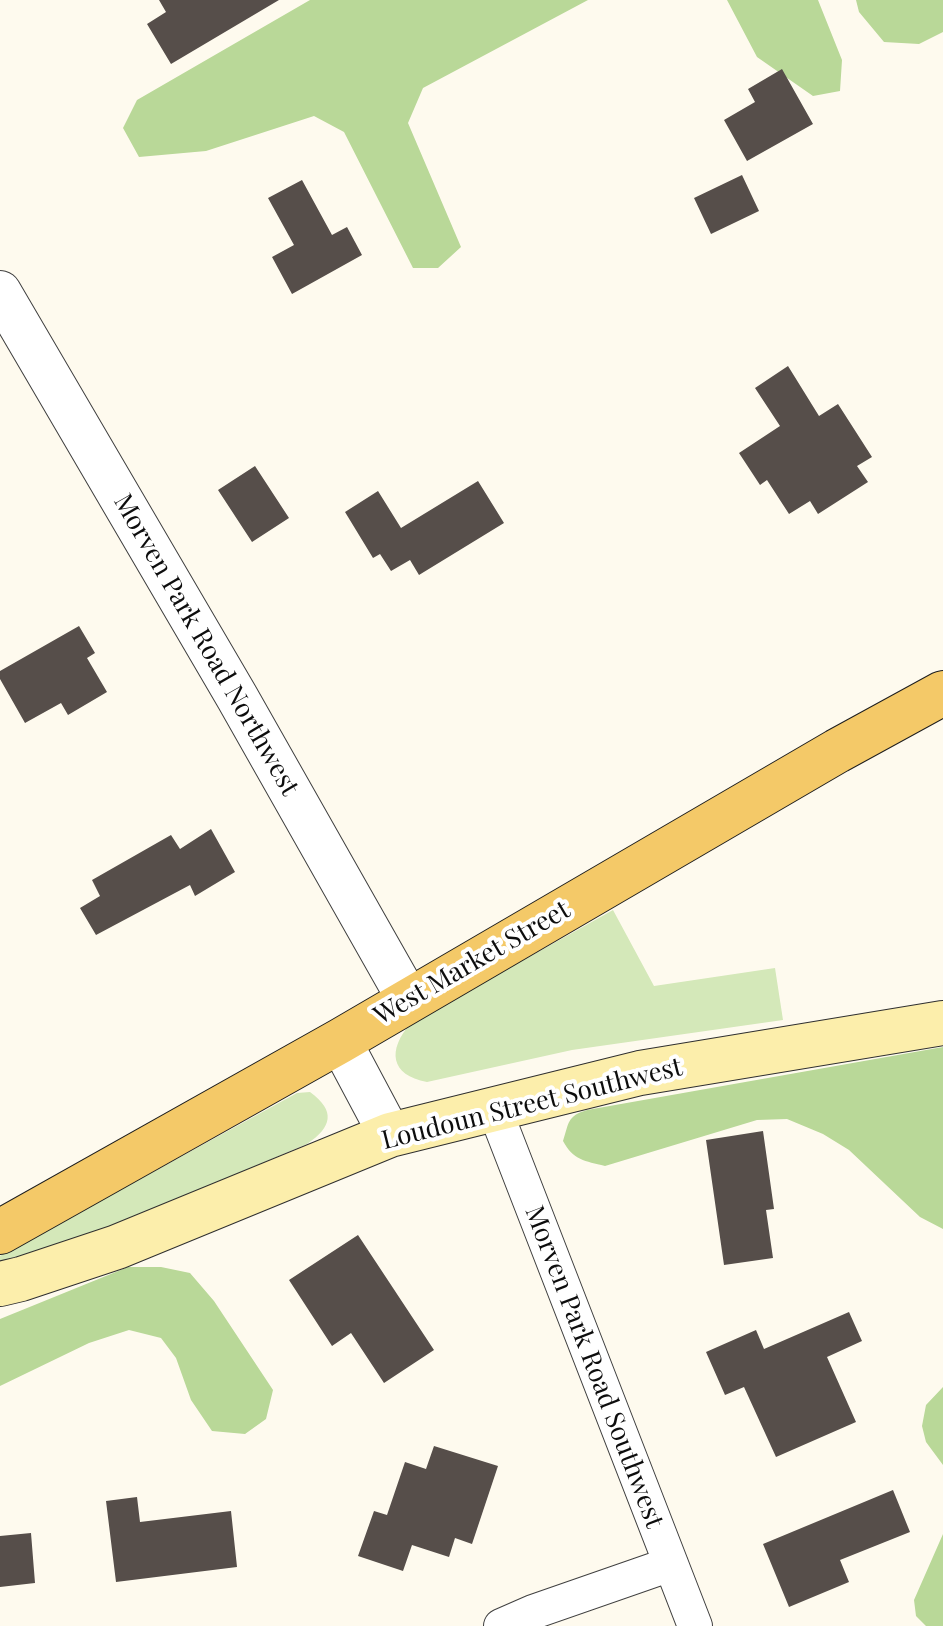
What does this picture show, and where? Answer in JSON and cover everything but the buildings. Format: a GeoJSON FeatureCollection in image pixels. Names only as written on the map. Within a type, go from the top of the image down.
{"type":"FeatureCollection","features":[{"type":"Feature","properties":{"kind":"main road","name":"West Market Street"},"geometry":{"type":"LineString","coordinates":[[0,1232],[340,1041],[837,751],[943,693]]}},
{"type":"Feature","properties":{"kind":"main road","name":"Loudoun Street Southwest"},"geometry":{"type":"LineString","coordinates":[[0,1284],[117,1247],[390,1135],[640,1073],[943,1023]]}},
{"type":"Feature","properties":{"kind":"street","name":"Morven Park Road Northwest"},"geometry":{"type":"LineString","coordinates":[[0,292],[237,697],[408,999]]}},
{"type":"Feature","properties":{"kind":"street"},"geometry":{"type":"LineString","coordinates":[[340,1041],[390,1135]]}},
{"type":"Feature","properties":{"kind":"street","name":"Morven Park Road Southwest"},"geometry":{"type":"LineString","coordinates":[[494,1108],[695,1626]]}},
{"type":"Feature","properties":{"kind":"street"},"geometry":{"type":"LineString","coordinates":[[501,1626],[671,1564]]}},
{"type":"Feature","properties":{"kind":"green space"},"geometry":{"type":"Polygon","coordinates":[[[310,0],[588,0],[423,88],[408,123],[461,247],[438,268],[413,268],[344,132],[314,116],[206,151],[139,157],[123,128],[137,100],[310,0]]]}},
{"type":"Feature","properties":{"kind":"green space"},"geometry":{"type":"Polygon","coordinates":[[[727,0],[818,0],[842,60],[840,91],[813,96],[757,57],[727,0]]]}},
{"type":"Feature","properties":{"kind":"green space"},"geometry":{"type":"Polygon","coordinates":[[[856,0],[943,0],[943,32],[919,44],[884,42],[859,12],[856,0]]]}},
{"type":"Feature","properties":{"kind":"green space"},"geometry":{"type":"Polygon","coordinates":[[[613,910],[654,986],[775,968],[783,1020],[572,1050],[427,1082],[415,1079],[399,1067],[396,1060],[398,1043],[411,1023],[613,910]]]}},
{"type":"Feature","properties":{"kind":"green space"},"geometry":{"type":"Polygon","coordinates":[[[943,1047],[943,1229],[920,1217],[849,1150],[823,1134],[787,1119],[757,1120],[605,1166],[575,1156],[563,1141],[572,1118],[587,1110],[943,1047]]]}},
{"type":"Feature","properties":{"kind":"green space"},"geometry":{"type":"Polygon","coordinates":[[[310,1092],[324,1106],[328,1119],[322,1131],[307,1144],[100,1232],[0,1262],[0,1256],[297,1093],[310,1092]]]}},
{"type":"Feature","properties":{"kind":"green space"},"geometry":{"type":"Polygon","coordinates":[[[128,1267],[161,1267],[190,1273],[214,1301],[273,1390],[266,1419],[245,1434],[212,1431],[191,1400],[176,1358],[161,1338],[129,1330],[89,1343],[0,1386],[0,1319],[128,1267]]]}},
{"type":"Feature","properties":{"kind":"green space"},"geometry":{"type":"Polygon","coordinates":[[[943,1387],[943,1465],[926,1442],[922,1426],[926,1405],[943,1387]]]}},
{"type":"Feature","properties":{"kind":"green space"},"geometry":{"type":"Polygon","coordinates":[[[943,1534],[943,1626],[926,1626],[916,1616],[914,1600],[943,1534]]]}}]}
